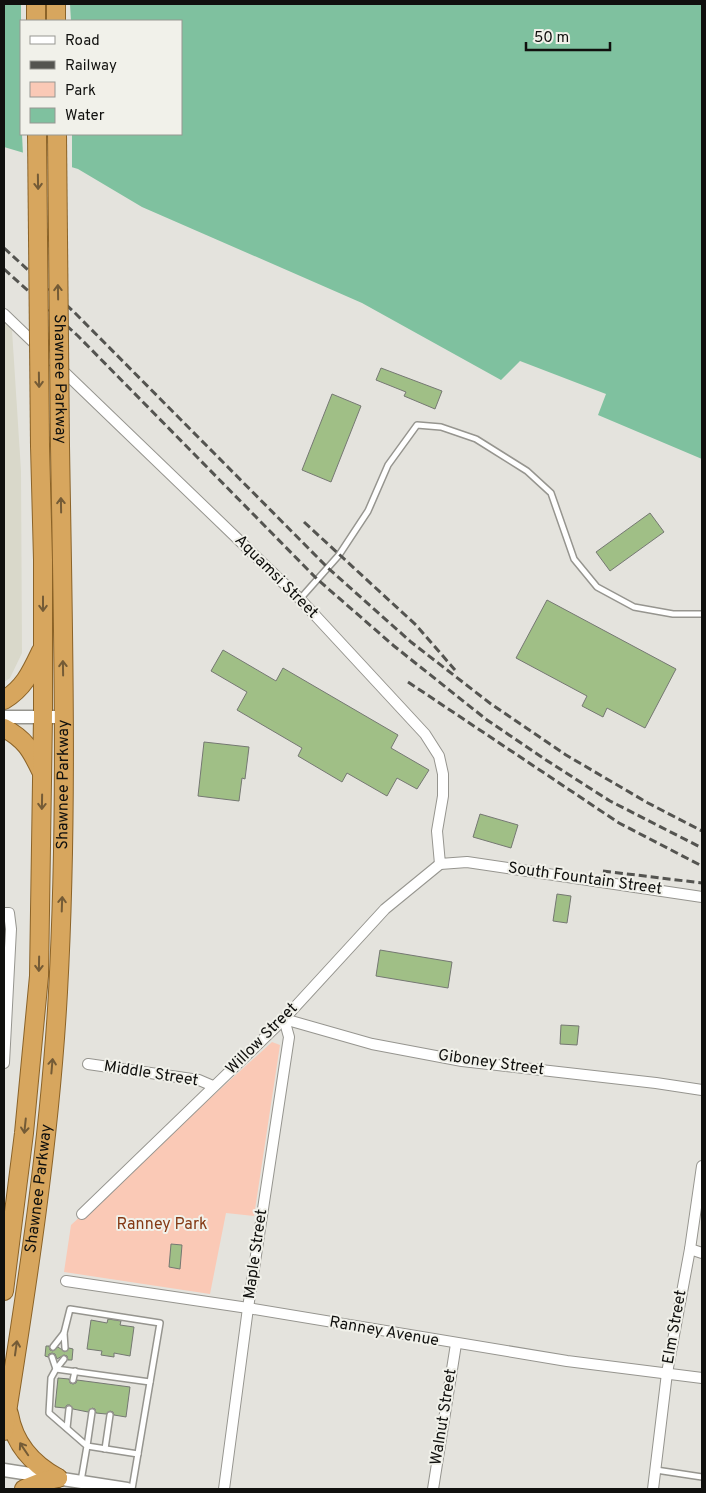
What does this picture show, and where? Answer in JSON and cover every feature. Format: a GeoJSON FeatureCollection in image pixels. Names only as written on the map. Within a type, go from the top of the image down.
{"type":"FeatureCollection","features":[{"type":"Feature","properties":{"kind":"highway"},"geometry":{"type":"LineString","coordinates":[[36,4],[36,20]]}},
{"type":"Feature","properties":{"kind":"highway"},"geometry":{"type":"LineString","coordinates":[[56,4],[56,20]]}},
{"type":"Feature","properties":{"kind":"highway","name":"Shawnee Parkway"},"geometry":{"type":"LineString","coordinates":[[4,1291],[23,1142],[39,976],[43,560],[37,135]]}},
{"type":"Feature","properties":{"kind":"highway","name":"Shawnee Parkway"},"geometry":{"type":"LineString","coordinates":[[4,1431],[39,1188],[58,994],[64,813],[64,717],[57,135]]}},
{"type":"Feature","properties":{"kind":"highway"},"geometry":{"type":"LineString","coordinates":[[4,700],[17,692],[30,675],[43,648]]}},
{"type":"Feature","properties":{"kind":"highway"},"geometry":{"type":"LineString","coordinates":[[4,728],[17,735],[31,750],[42,773]]}},
{"type":"Feature","properties":{"kind":"highway"},"geometry":{"type":"LineString","coordinates":[[8,1406],[12,1427],[22,1447],[36,1463],[58,1478]]}},
{"type":"Feature","properties":{"kind":"highway"},"geometry":{"type":"LineString","coordinates":[[24,1489],[58,1478]]}},
{"type":"Feature","properties":{"kind":"street","name":"Aquamsi Street"},"geometry":{"type":"LineString","coordinates":[[4,314],[300,600],[425,734],[439,756],[444,774],[443,796],[437,831],[440,864]]}},
{"type":"Feature","properties":{"kind":"street"},"geometry":{"type":"LineString","coordinates":[[4,717],[64,717]]}},
{"type":"Feature","properties":{"kind":"street","name":"South Fountain Street"},"geometry":{"type":"LineString","coordinates":[[440,864],[467,862],[702,897]]}},
{"type":"Feature","properties":{"kind":"street","name":"Willow Street"},"geometry":{"type":"LineString","coordinates":[[82,1214],[284,1019],[385,909],[440,864]]}},
{"type":"Feature","properties":{"kind":"street"},"geometry":{"type":"LineString","coordinates":[[4,1063],[7,974],[11,929],[6,913]]}},
{"type":"Feature","properties":{"kind":"street","name":"Giboney Street"},"geometry":{"type":"LineString","coordinates":[[284,1019],[372,1044],[462,1061],[702,1090]]}},
{"type":"Feature","properties":{"kind":"street","name":"Maple Street"},"geometry":{"type":"LineString","coordinates":[[224,1489],[248,1308],[289,1037],[284,1019]]}},
{"type":"Feature","properties":{"kind":"street","name":"Middle Street"},"geometry":{"type":"LineString","coordinates":[[88,1064],[199,1080],[213,1086]]}},
{"type":"Feature","properties":{"kind":"street","name":"Elm Street"},"geometry":{"type":"LineString","coordinates":[[653,1489],[667,1373],[690,1249],[702,1166]]}},
{"type":"Feature","properties":{"kind":"street"},"geometry":{"type":"LineString","coordinates":[[690,1249],[702,1253]]}},
{"type":"Feature","properties":{"kind":"street","name":"Ranney Avenue"},"geometry":{"type":"LineString","coordinates":[[66,1280],[248,1308],[456,1344],[567,1361],[702,1378]]}},
{"type":"Feature","properties":{"kind":"street","name":"Walnut Street"},"geometry":{"type":"LineString","coordinates":[[433,1489],[456,1344]]}},
{"type":"Feature","properties":{"kind":"street"},"geometry":{"type":"LineString","coordinates":[[4,1470],[127,1489]]}},
{"type":"Feature","properties":{"kind":"lane"},"geometry":{"type":"LineString","coordinates":[[300,600],[350,540],[368,511],[388,465],[418,425],[441,427],[476,439],[527,471],[551,493],[574,559],[598,586],[634,607],[672,614],[702,614]]}},
{"type":"Feature","properties":{"kind":"lane"},"geometry":{"type":"LineString","coordinates":[[65,1348],[64,1332],[70,1309],[160,1323],[132,1489]]}},
{"type":"Feature","properties":{"kind":"lane"},"geometry":{"type":"LineString","coordinates":[[53,1347],[64,1332]]}},
{"type":"Feature","properties":{"kind":"lane"},"geometry":{"type":"LineString","coordinates":[[52,1357],[56,1369]]}},
{"type":"Feature","properties":{"kind":"lane"},"geometry":{"type":"LineString","coordinates":[[64,1359],[51,1378],[48,1413],[87,1446],[138,1454]]}},
{"type":"Feature","properties":{"kind":"lane"},"geometry":{"type":"LineString","coordinates":[[56,1369],[150,1382]]}},
{"type":"Feature","properties":{"kind":"lane"},"geometry":{"type":"LineString","coordinates":[[73,1380],[74,1371]]}},
{"type":"Feature","properties":{"kind":"lane"},"geometry":{"type":"LineString","coordinates":[[96,1374],[96,1382]]}},
{"type":"Feature","properties":{"kind":"lane"},"geometry":{"type":"LineString","coordinates":[[115,1385],[116,1377]]}},
{"type":"Feature","properties":{"kind":"lane"},"geometry":{"type":"LineString","coordinates":[[67,1428],[69,1409]]}},
{"type":"Feature","properties":{"kind":"lane"},"geometry":{"type":"LineString","coordinates":[[81,1482],[92,1412]]}},
{"type":"Feature","properties":{"kind":"lane"},"geometry":{"type":"LineString","coordinates":[[106,1448],[110,1415]]}},
{"type":"Feature","properties":{"kind":"lane"},"geometry":{"type":"LineString","coordinates":[[656,1470],[702,1477]]}},
{"type":"Feature","properties":{"kind":"shaded area"},"geometry":{"type":"Polygon","coordinates":[[[4,322],[12,330],[21,471],[22,653],[10,678],[4,682],[4,322]]]}},
{"type":"Feature","properties":{"kind":"green space","name":"Ranney Park"},"geometry":{"type":"Polygon","coordinates":[[[272,1042],[280,1045],[254,1216],[226,1213],[210,1294],[64,1272],[71,1225],[272,1042]]]}},
{"type":"Feature","properties":{"kind":"water"},"geometry":{"type":"Polygon","coordinates":[[[4,4],[702,4],[702,459],[598,415],[606,394],[520,361],[501,380],[362,303],[142,207],[78,169],[4,147],[4,4]]]}},
{"type":"Feature","properties":{"kind":"pier"},"geometry":{"type":"Polygon","coordinates":[[[21,4],[70,4],[71,20],[21,20],[21,4]]]}},
{"type":"Feature","properties":{"kind":"pier"},"geometry":{"type":"Polygon","coordinates":[[[22,135],[72,135],[72,170],[23,155],[22,135]]]}},
{"type":"Feature","properties":{"kind":"building"},"geometry":{"type":"Polygon","coordinates":[[[381,368],[442,391],[435,409],[404,396],[406,392],[376,380],[381,368]]]}},
{"type":"Feature","properties":{"kind":"building"},"geometry":{"type":"Polygon","coordinates":[[[332,394],[361,406],[331,482],[302,470],[332,394]]]}},
{"type":"Feature","properties":{"kind":"building"},"geometry":{"type":"Polygon","coordinates":[[[650,513],[664,532],[610,571],[596,552],[650,513]]]}},
{"type":"Feature","properties":{"kind":"building"},"geometry":{"type":"Polygon","coordinates":[[[547,600],[676,669],[645,728],[607,708],[603,717],[582,706],[587,696],[516,658],[547,600]]]}},
{"type":"Feature","properties":{"kind":"building"},"geometry":{"type":"Polygon","coordinates":[[[223,650],[276,681],[283,668],[398,735],[391,748],[429,770],[417,789],[397,778],[387,796],[347,773],[342,782],[298,756],[302,748],[237,710],[247,692],[211,671],[223,650]]]}},
{"type":"Feature","properties":{"kind":"building"},"geometry":{"type":"Polygon","coordinates":[[[204,742],[249,747],[245,779],[242,778],[239,801],[198,796],[204,742]]]}},
{"type":"Feature","properties":{"kind":"building"},"geometry":{"type":"Polygon","coordinates":[[[480,814],[518,825],[511,848],[473,837],[480,814]]]}},
{"type":"Feature","properties":{"kind":"building"},"geometry":{"type":"Polygon","coordinates":[[[557,894],[571,896],[567,923],[553,921],[557,894]]]}},
{"type":"Feature","properties":{"kind":"building"},"geometry":{"type":"Polygon","coordinates":[[[380,950],[452,962],[448,988],[376,976],[380,950]]]}},
{"type":"Feature","properties":{"kind":"building"},"geometry":{"type":"Polygon","coordinates":[[[561,1025],[579,1026],[577,1045],[560,1044],[561,1025]]]}},
{"type":"Feature","properties":{"kind":"building"},"geometry":{"type":"Polygon","coordinates":[[[171,1244],[182,1245],[180,1269],[169,1267],[171,1244]]]}},
{"type":"Feature","properties":{"kind":"building"},"geometry":{"type":"Polygon","coordinates":[[[108,1319],[121,1321],[120,1325],[134,1327],[130,1356],[114,1353],[114,1357],[101,1355],[102,1351],[87,1349],[91,1320],[107,1323],[108,1319]]]}},
{"type":"Feature","properties":{"kind":"building"},"geometry":{"type":"Polygon","coordinates":[[[46,1346],[49,1346],[50,1350],[53,1351],[58,1347],[65,1352],[69,1348],[73,1349],[72,1360],[68,1360],[67,1356],[64,1355],[57,1359],[55,1354],[52,1353],[48,1357],[45,1356],[46,1346]]]}},
{"type":"Feature","properties":{"kind":"building"},"geometry":{"type":"Polygon","coordinates":[[[58,1378],[69,1379],[70,1383],[73,1384],[77,1380],[130,1387],[126,1417],[114,1415],[110,1411],[106,1414],[96,1413],[95,1409],[92,1408],[88,1412],[73,1409],[70,1405],[67,1405],[65,1408],[55,1407],[58,1378]]]}},
{"type":"Feature","properties":{"kind":"railway"},"geometry":{"type":"LineString","coordinates":[[4,248],[74,312],[328,568],[411,642],[491,704],[566,755],[648,803],[702,831]]}},
{"type":"Feature","properties":{"kind":"railway"},"geometry":{"type":"LineString","coordinates":[[4,269],[78,336],[317,579],[394,646],[487,720],[546,760],[610,801],[702,848]]}},
{"type":"Feature","properties":{"kind":"railway"},"geometry":{"type":"LineString","coordinates":[[304,522],[416,625],[455,670]]}},
{"type":"Feature","properties":{"kind":"railway"},"geometry":{"type":"LineString","coordinates":[[408,682],[619,823],[702,866]]}},
{"type":"Feature","properties":{"kind":"railway"},"geometry":{"type":"LineString","coordinates":[[603,871],[702,883]]}}]}
